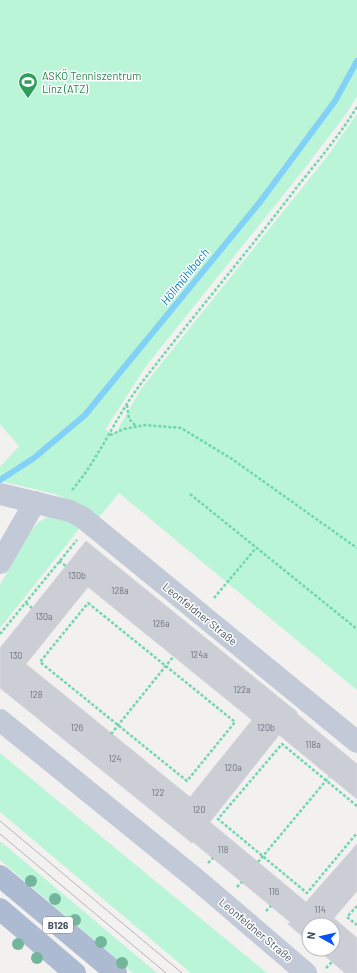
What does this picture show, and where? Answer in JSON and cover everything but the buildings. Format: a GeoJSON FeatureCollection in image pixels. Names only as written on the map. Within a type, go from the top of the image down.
{"type":"FeatureCollection","features":[{"type":"Feature","properties":{"kind":"main road","name":"B126"},"geometry":{"type":"LineString","coordinates":[[0,876],[116,973]]}},
{"type":"Feature","properties":{"kind":"main road","name":"B126"},"geometry":{"type":"LineString","coordinates":[[0,909],[75,973]]}},
{"type":"Feature","properties":{"kind":"street","name":"Leonfeldner Straße"},"geometry":{"type":"LineString","coordinates":[[0,494],[57,508],[82,517],[357,742]]}},
{"type":"Feature","properties":{"kind":"street"},"geometry":{"type":"LineString","coordinates":[[0,563],[34,502]]}},
{"type":"Feature","properties":{"kind":"street","name":"Leonfeldner Straße"},"geometry":{"type":"LineString","coordinates":[[0,720],[196,879],[306,973]]}},
{"type":"Feature","properties":{"kind":"path"},"geometry":{"type":"LineString","coordinates":[[57,508],[88,470],[127,404],[142,382],[330,146],[357,107]]}},
{"type":"Feature","properties":{"kind":"path"},"geometry":{"type":"LineString","coordinates":[[127,404],[129,419],[137,426]]}},
{"type":"Feature","properties":{"kind":"path"},"geometry":{"type":"LineString","coordinates":[[110,435],[124,429],[145,425],[181,428],[244,468],[357,548]]}},
{"type":"Feature","properties":{"kind":"path"},"geometry":{"type":"LineString","coordinates":[[190,494],[357,629]]}},
{"type":"Feature","properties":{"kind":"path"},"geometry":{"type":"LineString","coordinates":[[0,634],[90,523]]}},
{"type":"Feature","properties":{"kind":"path"},"geometry":{"type":"LineString","coordinates":[[200,614],[256,548]]}},
{"type":"Feature","properties":{"kind":"path"},"geometry":{"type":"LineString","coordinates":[[59,561],[66,566]]}},
{"type":"Feature","properties":{"kind":"path"},"geometry":{"type":"LineString","coordinates":[[26,603],[32,608]]}},
{"type":"Feature","properties":{"kind":"path"},"geometry":{"type":"LineString","coordinates":[[88,603],[235,722],[187,781],[118,726],[40,662],[88,603]]}},
{"type":"Feature","properties":{"kind":"path"},"geometry":{"type":"LineString","coordinates":[[112,734],[173,657]]}},
{"type":"Feature","properties":{"kind":"path"},"geometry":{"type":"LineString","coordinates":[[357,806],[282,744],[218,819],[307,893],[357,833]]}},
{"type":"Feature","properties":{"kind":"path"},"geometry":{"type":"LineString","coordinates":[[258,862],[329,777]]}},
{"type":"Feature","properties":{"kind":"path"},"geometry":{"type":"LineString","coordinates":[[357,906],[347,917],[357,925]]}},
{"type":"Feature","properties":{"kind":"green space"},"geometry":{"type":"Polygon","coordinates":[[[0,0],[357,0],[357,96],[346,114],[301,173],[146,366],[105,430],[115,434],[141,389],[326,158],[357,114],[357,690],[119,493],[96,521],[73,502],[55,494],[0,481],[0,467],[19,446],[0,424],[0,0]]]}},
{"type":"Feature","properties":{"kind":"green space"},"geometry":{"type":"Polygon","coordinates":[[[49,516],[83,524],[0,628],[0,585],[31,530],[39,522],[49,516]]]}},
{"type":"Feature","properties":{"kind":"green space"},"geometry":{"type":"Polygon","coordinates":[[[0,753],[267,973],[191,973],[0,812],[0,753]]]}},
{"type":"Feature","properties":{"kind":"green space"},"geometry":{"type":"Polygon","coordinates":[[[0,841],[157,973],[133,973],[0,860],[0,841]]]}},
{"type":"Feature","properties":{"kind":"waterway","name":"Höllmühlbach"},"geometry":{"type":"LineString","coordinates":[[0,480],[34,458],[85,415],[260,202],[335,101],[357,61]]}},
{"type":"Feature","properties":{"kind":"tram line"},"geometry":{"type":"LineString","coordinates":[[0,821],[182,973]]}},
{"type":"Feature","properties":{"kind":"tram line"},"geometry":{"type":"LineString","coordinates":[[0,834],[166,973]]}},
{"type":"Feature","properties":{"kind":"place","name":"ASKÖ Tenniszentrum Linz (ATZ)"},"geometry":{"type":"Point","coordinates":[28,99]}}]}
